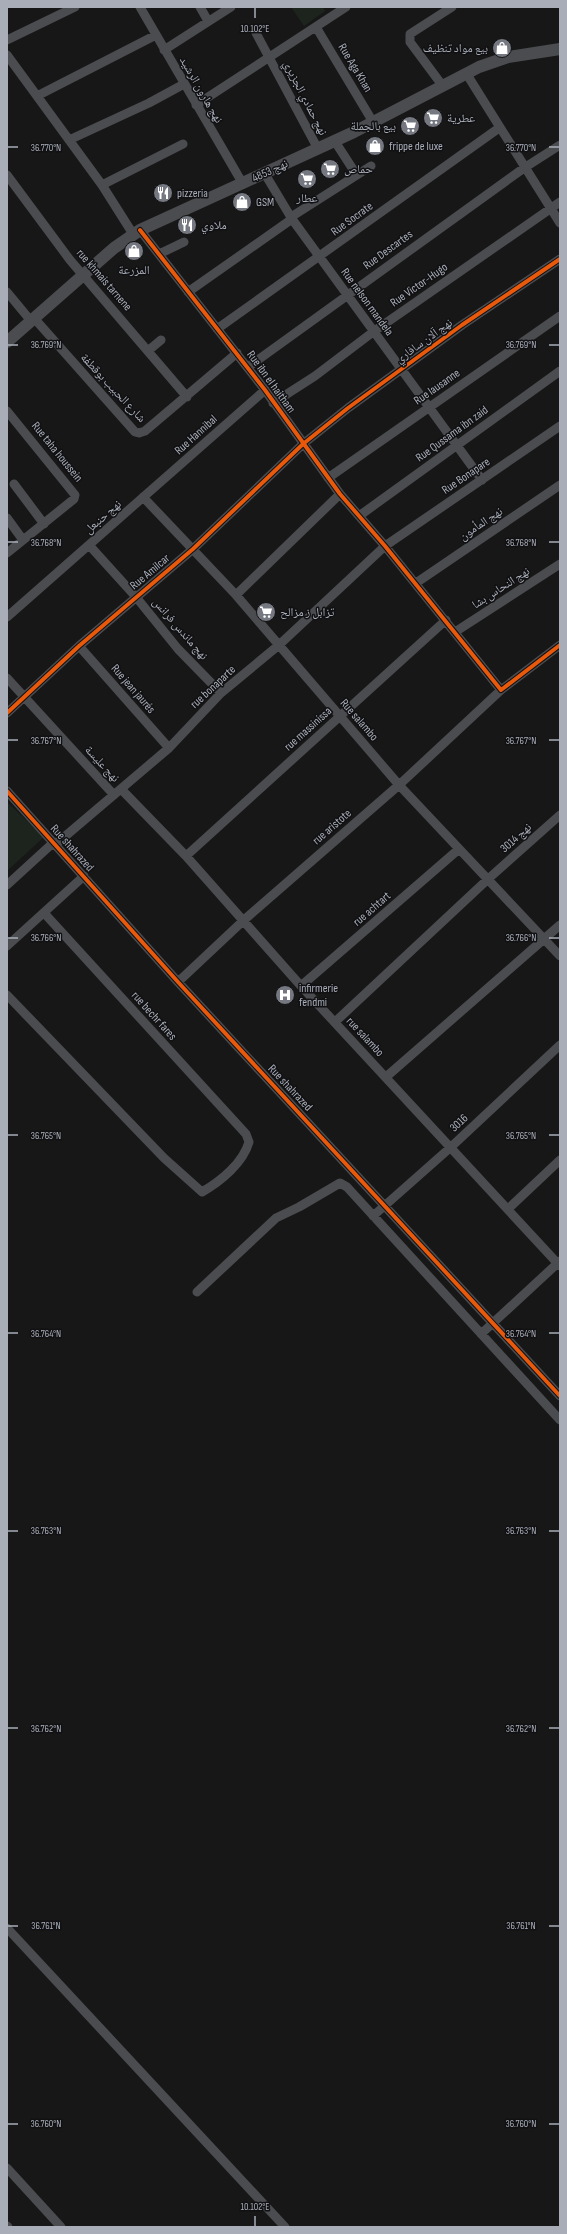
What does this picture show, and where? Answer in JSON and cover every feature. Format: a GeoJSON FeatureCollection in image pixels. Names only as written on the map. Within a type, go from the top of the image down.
{"type":"FeatureCollection","features":[{"type":"Feature","properties":{"kind":"street"},"geometry":{"type":"LineString","coordinates":[[7,40],[75,7]]}},
{"type":"Feature","properties":{"kind":"street","name":"نهج هارون الرشيد"},"geometry":{"type":"LineString","coordinates":[[140,7],[243,184]]}},
{"type":"Feature","properties":{"kind":"street"},"geometry":{"type":"LineString","coordinates":[[200,7],[208,21]]}},
{"type":"Feature","properties":{"kind":"street"},"geometry":{"type":"LineString","coordinates":[[164,50],[230,7]]}},
{"type":"Feature","properties":{"kind":"street"},"geometry":{"type":"LineString","coordinates":[[196,105],[346,7]]}},
{"type":"Feature","properties":{"kind":"street"},"geometry":{"type":"LineString","coordinates":[[442,85],[410,42],[409,38],[410,34],[452,7]]}},
{"type":"Feature","properties":{"kind":"street","name":"Rue Aga Khan"},"geometry":{"type":"LineString","coordinates":[[316,27],[373,122]]}},
{"type":"Feature","properties":{"kind":"street","name":"نهج حمادي الجزيري"},"geometry":{"type":"LineString","coordinates":[[256,33],[318,149]]}},
{"type":"Feature","properties":{"kind":"street"},"geometry":{"type":"LineString","coordinates":[[37,96],[156,35]]}},
{"type":"Feature","properties":{"kind":"street","name":"نهج 4853"},"geometry":{"type":"LineString","coordinates":[[7,342],[83,274],[114,248],[137,232],[318,149],[466,73],[508,58],[560,49]]}},
{"type":"Feature","properties":{"kind":"street","name":"Rue ibn el haitham"},"geometry":{"type":"LineString","coordinates":[[7,55],[137,232],[159,254],[248,367],[340,494],[416,583],[501,690]]}},
{"type":"Feature","properties":{"kind":"street"},"geometry":{"type":"LineString","coordinates":[[466,73],[524,168],[560,223]]}},
{"type":"Feature","properties":{"kind":"street"},"geometry":{"type":"LineString","coordinates":[[69,140],[184,84]]}},
{"type":"Feature","properties":{"kind":"street","name":"Rue Socrate"},"geometry":{"type":"LineString","coordinates":[[218,329],[499,128]]}},
{"type":"Feature","properties":{"kind":"street"},"geometry":{"type":"LineString","coordinates":[[334,140],[356,174]]}},
{"type":"Feature","properties":{"kind":"street"},"geometry":{"type":"LineString","coordinates":[[102,185],[184,144]]}},
{"type":"Feature","properties":{"kind":"street","name":"Rue Descartes"},"geometry":{"type":"LineString","coordinates":[[248,367],[524,168],[560,144]]}},
{"type":"Feature","properties":{"kind":"street"},"geometry":{"type":"LineString","coordinates":[[188,292],[291,218],[356,174],[371,166]]}},
{"type":"Feature","properties":{"kind":"street","name":"Rue nelson mandela"},"geometry":{"type":"LineString","coordinates":[[265,174],[291,218],[428,408],[482,480]]}},
{"type":"Feature","properties":{"kind":"street","name":"rue khmais tarnene"},"geometry":{"type":"LineString","coordinates":[[7,175],[83,274],[149,350],[187,397]]}},
{"type":"Feature","properties":{"kind":"street","name":"Rue Victor-Hugo"},"geometry":{"type":"LineString","coordinates":[[274,403],[315,376],[374,332],[560,202]]}},
{"type":"Feature","properties":{"kind":"street"},"geometry":{"type":"LineString","coordinates":[[159,254],[184,242]]}},
{"type":"Feature","properties":{"kind":"street","name":"نهج آلان سافاري"},"geometry":{"type":"LineString","coordinates":[[303,444],[462,325],[560,258]]}},
{"type":"Feature","properties":{"kind":"street"},"geometry":{"type":"LineString","coordinates":[[7,292],[32,319]]}},
{"type":"Feature","properties":{"kind":"street","name":"Rue lausanne"},"geometry":{"type":"LineString","coordinates":[[328,478],[560,316]]}},
{"type":"Feature","properties":{"kind":"street","name":"شارع الحبيب بوقطفة"},"geometry":{"type":"LineString","coordinates":[[32,319],[135,432],[139,433],[145,431],[187,397],[237,353]]}},
{"type":"Feature","properties":{"kind":"street"},"geometry":{"type":"LineString","coordinates":[[149,350],[161,340]]}},
{"type":"Feature","properties":{"kind":"street","name":"Rue Qussama ibn zaid"},"geometry":{"type":"LineString","coordinates":[[359,516],[560,371]]}},
{"type":"Feature","properties":{"kind":"street","name":"Rue Hannibal"},"geometry":{"type":"LineString","coordinates":[[143,497],[265,390]]}},
{"type":"Feature","properties":{"kind":"street","name":"Rue taha houssein"},"geometry":{"type":"LineString","coordinates":[[7,411],[75,495],[74,499],[7,553]]}},
{"type":"Feature","properties":{"kind":"street","name":"Rue Bonapare"},"geometry":{"type":"LineString","coordinates":[[385,546],[560,426]]}},
{"type":"Feature","properties":{"kind":"street","name":"Rue Amilcar"},"geometry":{"type":"LineString","coordinates":[[7,713],[79,646],[193,549],[303,444]]}},
{"type":"Feature","properties":{"kind":"street"},"geometry":{"type":"LineString","coordinates":[[14,484],[44,524]]}},
{"type":"Feature","properties":{"kind":"street","name":"نهج المأمون"},"geometry":{"type":"LineString","coordinates":[[416,583],[560,485]]}},
{"type":"Feature","properties":{"kind":"street"},"geometry":{"type":"LineString","coordinates":[[236,595],[340,494]]}},
{"type":"Feature","properties":{"kind":"street","name":"نهج حنبعل"},"geometry":{"type":"LineString","coordinates":[[7,617],[143,497]]}},
{"type":"Feature","properties":{"kind":"street","name":"Rue salambo"},"geometry":{"type":"LineString","coordinates":[[143,497],[236,595],[399,785],[560,956]]}},
{"type":"Feature","properties":{"kind":"street"},"geometry":{"type":"LineString","coordinates":[[7,518],[23,540]]}},
{"type":"Feature","properties":{"kind":"street","name":"نهج ماندس فرانس"},"geometry":{"type":"LineString","coordinates":[[89,545],[136,597],[178,649],[221,693]]}},
{"type":"Feature","properties":{"kind":"street","name":"rue bonaparte"},"geometry":{"type":"LineString","coordinates":[[7,885],[169,748],[221,693],[279,645],[385,546]]}},
{"type":"Feature","properties":{"kind":"street","name":"نهج النحاس بشا"},"geometry":{"type":"LineString","coordinates":[[455,632],[560,564]]}},
{"type":"Feature","properties":{"kind":"street","name":"rue massinissa"},"geometry":{"type":"LineString","coordinates":[[186,856],[446,620]]}},
{"type":"Feature","properties":{"kind":"street","name":"rue aristote"},"geometry":{"type":"LineString","coordinates":[[178,982],[244,920],[399,785],[501,690],[560,645]]}},
{"type":"Feature","properties":{"kind":"street","name":"Rue jean jaurés"},"geometry":{"type":"LineString","coordinates":[[79,646],[169,748]]}},
{"type":"Feature","properties":{"kind":"street","name":"نهج عليسة"},"geometry":{"type":"LineString","coordinates":[[7,678],[23,697],[118,792]]}},
{"type":"Feature","properties":{"kind":"street","name":"Rue shahrazed"},"geometry":{"type":"LineString","coordinates":[[7,791],[178,982],[560,1396]]}},
{"type":"Feature","properties":{"kind":"street","name":"rue salambo"},"geometry":{"type":"LineString","coordinates":[[118,792],[186,856],[301,986],[559,1264]]}},
{"type":"Feature","properties":{"kind":"street","name":"نهج 3014"},"geometry":{"type":"LineString","coordinates":[[335,1022],[487,880],[560,815]]}},
{"type":"Feature","properties":{"kind":"street","name":"rue achtart"},"geometry":{"type":"LineString","coordinates":[[301,986],[459,849]]}},
{"type":"Feature","properties":{"kind":"street"},"geometry":{"type":"LineString","coordinates":[[7,946],[45,914],[84,876]]}},
{"type":"Feature","properties":{"kind":"street","name":"rue bechr fares"},"geometry":{"type":"LineString","coordinates":[[7,995],[164,1158],[202,1192],[214,1185],[241,1160],[250,1142],[246,1134],[45,914]]}},
{"type":"Feature","properties":{"kind":"street"},"geometry":{"type":"LineString","coordinates":[[386,1077],[560,924]]}},
{"type":"Feature","properties":{"kind":"street","name":"3016"},"geometry":{"type":"LineString","coordinates":[[373,1216],[451,1147],[560,1045]]}},
{"type":"Feature","properties":{"kind":"street"},"geometry":{"type":"LineString","coordinates":[[508,1209],[560,1160]]}},
{"type":"Feature","properties":{"kind":"street"},"geometry":{"type":"LineString","coordinates":[[197,1292],[276,1218],[299,1207],[340,1183],[347,1187],[560,1420]]}},
{"type":"Feature","properties":{"kind":"street"},"geometry":{"type":"LineString","coordinates":[[481,1334],[559,1264]]}},
{"type":"Feature","properties":{"kind":"street"},"geometry":{"type":"LineString","coordinates":[[7,1928],[285,2227]]}},
{"type":"Feature","properties":{"kind":"street"},"geometry":{"type":"LineString","coordinates":[[7,2168],[61,2227]]}},
{"type":"Feature","properties":{"kind":"shaded area"},"geometry":{"type":"Polygon","coordinates":[[[291,7],[323,7],[325,11],[304,26],[291,7]]]}},
{"type":"Feature","properties":{"kind":"shaded area"},"geometry":{"type":"Polygon","coordinates":[[[7,802],[44,837],[7,871],[7,802]]]}},
{"type":"Feature","properties":{"kind":"cycle path"},"geometry":{"type":"LineString","coordinates":[[140,230],[265,390],[340,494],[385,546],[501,690],[560,645]]}},
{"type":"Feature","properties":{"kind":"cycle path"},"geometry":{"type":"LineString","coordinates":[[7,713],[79,646],[193,549],[303,444],[348,408],[462,325],[560,259]]}},
{"type":"Feature","properties":{"kind":"cycle path"},"geometry":{"type":"LineString","coordinates":[[7,791],[178,982],[560,1396]]}},
{"type":"Feature","properties":{"kind":"place","name":"بيع مواد تنظيف"},"geometry":{"type":"Point","coordinates":[502,48]}},
{"type":"Feature","properties":{"kind":"place","name":"عطرية"},"geometry":{"type":"Point","coordinates":[433,118]}},
{"type":"Feature","properties":{"kind":"place","name":"بيع بالجملة"},"geometry":{"type":"Point","coordinates":[410,126]}},
{"type":"Feature","properties":{"kind":"place","name":"frippe de luxe"},"geometry":{"type":"Point","coordinates":[375,146]}},
{"type":"Feature","properties":{"kind":"place","name":"حماص"},"geometry":{"type":"Point","coordinates":[330,169]}},
{"type":"Feature","properties":{"kind":"place","name":"عطار"},"geometry":{"type":"Point","coordinates":[307,179]}},
{"type":"Feature","properties":{"kind":"place","name":"pizzeria"},"geometry":{"type":"Point","coordinates":[163,193]}},
{"type":"Feature","properties":{"kind":"place","name":"GSM"},"geometry":{"type":"Point","coordinates":[242,202]}},
{"type":"Feature","properties":{"kind":"place","name":"ملاوي"},"geometry":{"type":"Point","coordinates":[187,225]}},
{"type":"Feature","properties":{"kind":"place","name":"المزرعة"},"geometry":{"type":"Point","coordinates":[134,251]}},
{"type":"Feature","properties":{"kind":"place","name":"تزابل ز مزالح"},"geometry":{"type":"Point","coordinates":[266,612]}},
{"type":"Feature","properties":{"kind":"place","name":"infirmerie fendmi"},"geometry":{"type":"Point","coordinates":[285,995]}}]}
